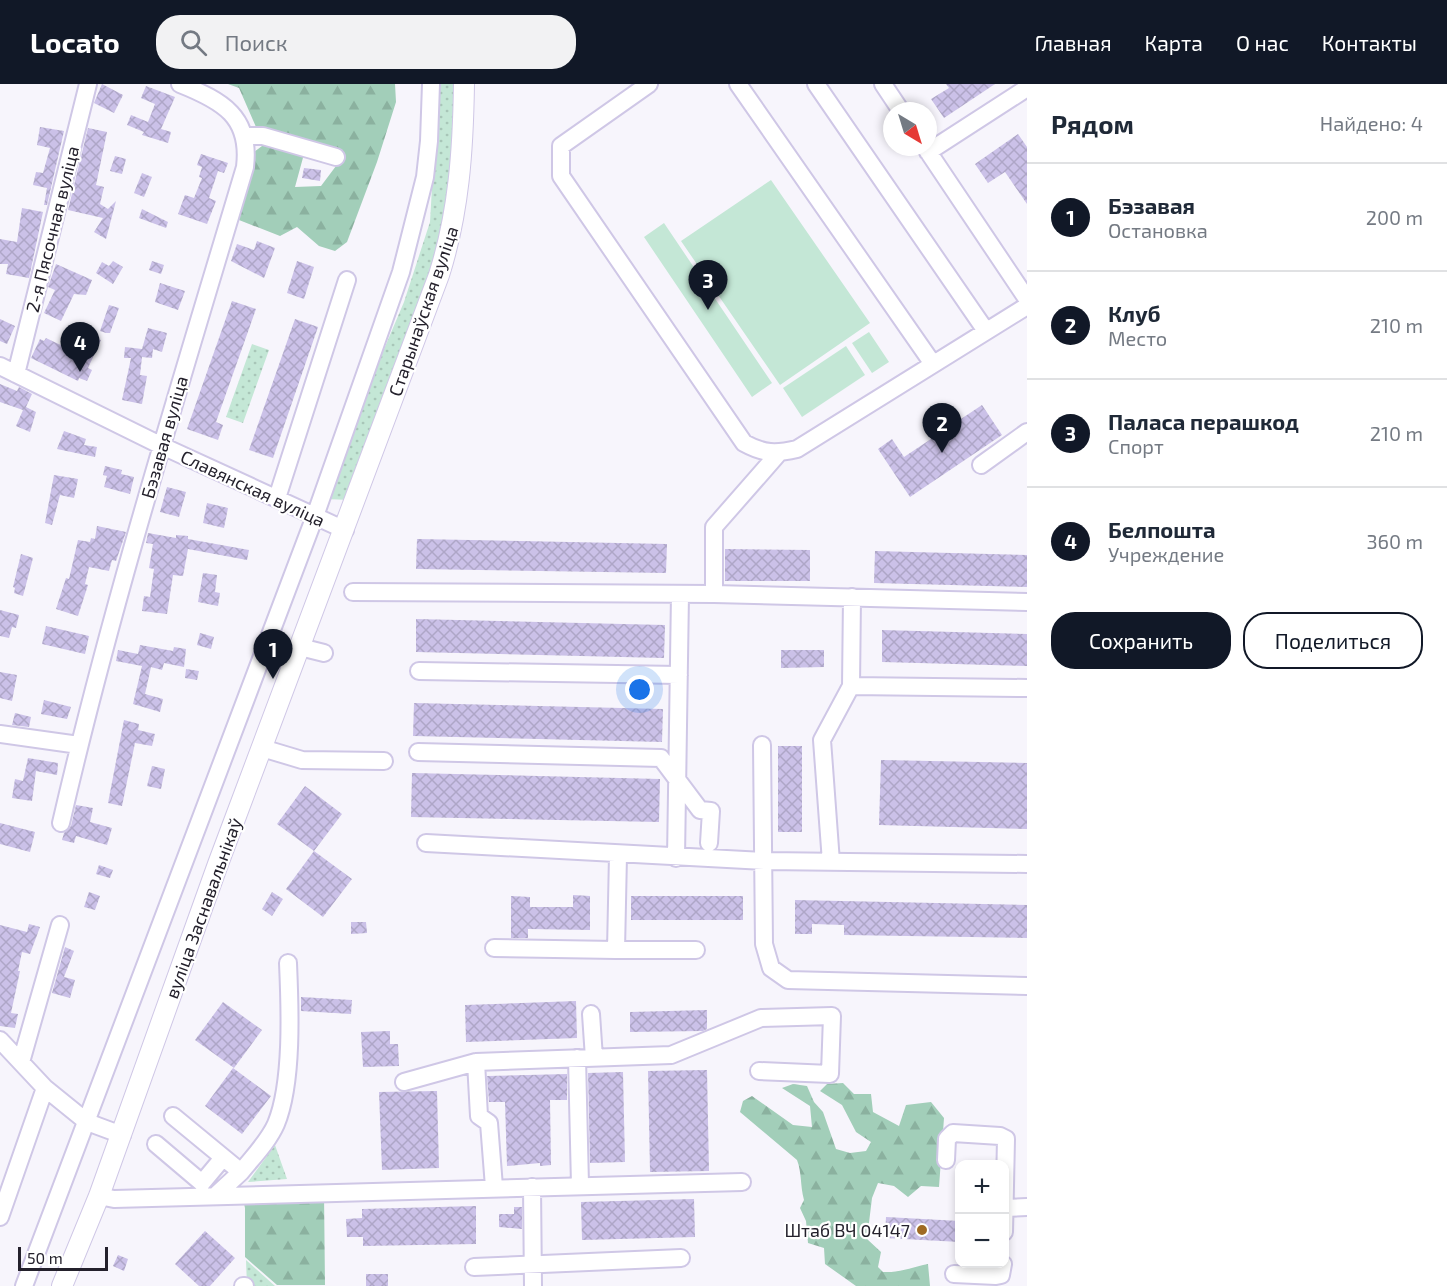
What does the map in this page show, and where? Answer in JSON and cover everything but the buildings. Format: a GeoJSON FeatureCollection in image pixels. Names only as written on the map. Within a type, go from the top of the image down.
{"type":"FeatureCollection","features":[{"type":"Feature","properties":{"kind":"main road","name":"Старынаўская вуліца"},"geometry":{"type":"LineString","coordinates":[[345,530],[449,241],[462,166],[464,84]]}},
{"type":"Feature","properties":{"kind":"main road","name":"вуліца Заснавальнікаў"},"geometry":{"type":"LineString","coordinates":[[62,1286],[122,1135],[262,748],[345,530]]}},
{"type":"Feature","properties":{"kind":"street","name":"2-я Пясочная вуліца"},"geometry":{"type":"LineString","coordinates":[[16,374],[88,84]]}},
{"type":"Feature","properties":{"kind":"street"},"geometry":{"type":"LineString","coordinates":[[180,84],[227,109],[246,136],[262,136],[336,157]]}},
{"type":"Feature","properties":{"kind":"street"},"geometry":{"type":"LineString","coordinates":[[24,1286],[315,516],[411,237],[428,148],[431,84]]}},
{"type":"Feature","properties":{"kind":"street"},"geometry":{"type":"LineString","coordinates":[[649,84],[561,146],[561,176],[744,443],[761,453],[778,454],[798,449],[1027,306]]}},
{"type":"Feature","properties":{"kind":"street"},"geometry":{"type":"LineString","coordinates":[[738,84],[933,364]]}},
{"type":"Feature","properties":{"kind":"street"},"geometry":{"type":"LineString","coordinates":[[816,84],[986,331]]}},
{"type":"Feature","properties":{"kind":"street"},"geometry":{"type":"LineString","coordinates":[[883,84],[895,102]]}},
{"type":"Feature","properties":{"kind":"street"},"geometry":{"type":"LineString","coordinates":[[937,142],[1027,88]]}},
{"type":"Feature","properties":{"kind":"street","name":"Бэзавая вуліца"},"geometry":{"type":"LineString","coordinates":[[61,823],[79,745],[160,445],[245,167],[246,136]]}},
{"type":"Feature","properties":{"kind":"street"},"geometry":{"type":"LineString","coordinates":[[931,156],[1027,299]]}},
{"type":"Feature","properties":{"kind":"street"},"geometry":{"type":"LineString","coordinates":[[276,498],[347,279]]}},
{"type":"Feature","properties":{"kind":"street","name":"Славянская вуліца"},"geometry":{"type":"LineString","coordinates":[[0,366],[160,445],[345,530]]}},
{"type":"Feature","properties":{"kind":"street"},"geometry":{"type":"LineString","coordinates":[[981,465],[1027,432]]}},
{"type":"Feature","properties":{"kind":"street"},"geometry":{"type":"LineString","coordinates":[[714,594],[714,528],[778,454]]}},
{"type":"Feature","properties":{"kind":"street"},"geometry":{"type":"LineString","coordinates":[[353,592],[714,594],[1027,602]]}},
{"type":"Feature","properties":{"kind":"street"},"geometry":{"type":"LineString","coordinates":[[676,858],[680,594]]}},
{"type":"Feature","properties":{"kind":"street"},"geometry":{"type":"LineString","coordinates":[[831,862],[822,740],[850,686],[852,597]]}},
{"type":"Feature","properties":{"kind":"street"},"geometry":{"type":"LineString","coordinates":[[300,647],[324,653]]}},
{"type":"Feature","properties":{"kind":"street"},"geometry":{"type":"LineString","coordinates":[[419,671],[679,675]]}},
{"type":"Feature","properties":{"kind":"street"},"geometry":{"type":"LineString","coordinates":[[850,686],[1027,688]]}},
{"type":"Feature","properties":{"kind":"street"},"geometry":{"type":"LineString","coordinates":[[0,734],[79,745]]}},
{"type":"Feature","properties":{"kind":"street"},"geometry":{"type":"LineString","coordinates":[[762,745],[765,861],[764,944],[771,968],[788,980],[1027,986]]}},
{"type":"Feature","properties":{"kind":"street"},"geometry":{"type":"LineString","coordinates":[[262,748],[302,760],[384,760]]}},
{"type":"Feature","properties":{"kind":"street"},"geometry":{"type":"LineString","coordinates":[[418,752],[661,758],[700,810],[711,811],[709,843]]}},
{"type":"Feature","properties":{"kind":"street"},"geometry":{"type":"LineString","coordinates":[[426,843],[676,858],[1027,864]]}},
{"type":"Feature","properties":{"kind":"street"},"geometry":{"type":"LineString","coordinates":[[616,950],[618,855]]}},
{"type":"Feature","properties":{"kind":"street"},"geometry":{"type":"LineString","coordinates":[[21,1062],[60,925]]}},
{"type":"Feature","properties":{"kind":"street"},"geometry":{"type":"LineString","coordinates":[[494,948],[696,950]]}},
{"type":"Feature","properties":{"kind":"street"},"geometry":{"type":"LineString","coordinates":[[215,1196],[241,1172],[270,1136],[284,1100],[289,1028],[288,963]]}},
{"type":"Feature","properties":{"kind":"street"},"geometry":{"type":"LineString","coordinates":[[580,1185],[586,1058],[591,1014]]}},
{"type":"Feature","properties":{"kind":"street"},"geometry":{"type":"LineString","coordinates":[[404,1082],[476,1062],[671,1055],[761,1018],[832,1016],[830,1074],[759,1071]]}},
{"type":"Feature","properties":{"kind":"street"},"geometry":{"type":"LineString","coordinates":[[0,1040],[45,1089],[87,1122],[122,1135]]}},
{"type":"Feature","properties":{"kind":"street"},"geometry":{"type":"LineString","coordinates":[[476,1062],[479,1116],[489,1123],[494,1187]]}},
{"type":"Feature","properties":{"kind":"street"},"geometry":{"type":"LineString","coordinates":[[0,1217],[45,1089]]}},
{"type":"Feature","properties":{"kind":"street"},"geometry":{"type":"LineString","coordinates":[[173,1116],[222,1159],[241,1172]]}},
{"type":"Feature","properties":{"kind":"street"},"geometry":{"type":"LineString","coordinates":[[946,1160],[947,1139],[953,1133],[1000,1136],[1006,1139],[1006,1160]]}},
{"type":"Feature","properties":{"kind":"street"},"geometry":{"type":"LineString","coordinates":[[156,1144],[202,1183],[222,1159]]}},
{"type":"Feature","properties":{"kind":"street"},"geometry":{"type":"LineString","coordinates":[[99,1196],[114,1199],[742,1182]]}},
{"type":"Feature","properties":{"kind":"street"},"geometry":{"type":"LineString","coordinates":[[532,1187],[533,1286]]}},
{"type":"Feature","properties":{"kind":"street"},"geometry":{"type":"LineString","coordinates":[[1009,1208],[1027,1207]]}},
{"type":"Feature","properties":{"kind":"street"},"geometry":{"type":"LineString","coordinates":[[474,1267],[681,1258]]}},
{"type":"Feature","properties":{"kind":"street"},"geometry":{"type":"LineString","coordinates":[[954,1274],[996,1276],[1001,1275],[1003,1268]]}},
{"type":"Feature","properties":{"kind":"green space"},"geometry":{"type":"Polygon","coordinates":[[[228,84],[395,84],[396,102],[377,162],[347,242],[335,251],[319,246],[297,227],[280,236],[239,220],[254,152],[266,143],[304,154],[295,187],[321,186],[339,162],[341,154],[256,127],[239,88],[228,84]]]}},
{"type":"Feature","properties":{"kind":"green space"},"geometry":{"type":"Polygon","coordinates":[[[438,84],[459,84],[456,135],[439,256],[349,500],[327,499],[362,401],[404,302],[430,222],[438,84]]]}},
{"type":"Feature","properties":{"kind":"green space"},"geometry":{"type":"Polygon","coordinates":[[[771,180],[870,323],[780,385],[681,241],[771,180]]]}},
{"type":"Feature","properties":{"kind":"green space"},"geometry":{"type":"Polygon","coordinates":[[[664,223],[772,383],[752,397],[644,237],[664,223]]]}},
{"type":"Feature","properties":{"kind":"green space"},"geometry":{"type":"Polygon","coordinates":[[[869,332],[889,362],[872,373],[852,343],[869,332]]]}},
{"type":"Feature","properties":{"kind":"green space"},"geometry":{"type":"Polygon","coordinates":[[[252,344],[269,350],[243,423],[226,417],[252,344]]]}},
{"type":"Feature","properties":{"kind":"green space"},"geometry":{"type":"Polygon","coordinates":[[[846,346],[865,375],[802,417],[783,388],[846,346]]]}},
{"type":"Feature","properties":{"kind":"green space"},"geometry":{"type":"Polygon","coordinates":[[[843,1083],[854,1094],[871,1094],[873,1112],[899,1126],[906,1105],[931,1102],[944,1118],[939,1187],[921,1186],[908,1197],[894,1186],[878,1183],[872,1198],[867,1239],[881,1252],[878,1267],[883,1272],[900,1271],[928,1264],[930,1286],[856,1286],[825,1264],[824,1248],[808,1243],[806,1221],[800,1208],[804,1200],[797,1160],[740,1112],[743,1101],[752,1096],[793,1125],[812,1127],[810,1106],[782,1088],[793,1084],[807,1086],[814,1102],[823,1112],[836,1149],[850,1153],[866,1151],[871,1142],[856,1132],[842,1105],[820,1091],[827,1084],[843,1083]]]}},
{"type":"Feature","properties":{"kind":"green space"},"geometry":{"type":"Polygon","coordinates":[[[275,1145],[287,1179],[248,1182],[275,1145]]]}},
{"type":"Feature","properties":{"kind":"green space"},"geometry":{"type":"Polygon","coordinates":[[[324,1193],[325,1285],[277,1285],[245,1257],[245,1208],[242,1195],[324,1193]]]}},
{"type":"Feature","properties":{"kind":"green space"},"geometry":{"type":"Polygon","coordinates":[[[246,1260],[275,1286],[247,1286],[246,1260]]]}},
{"type":"Feature","properties":{"kind":"place","name":"Паласа перашкод"},"geometry":{"type":"Point","coordinates":[708,310]}},
{"type":"Feature","properties":{"kind":"place","name":"Белпошта"},"geometry":{"type":"Point","coordinates":[80,372]}},
{"type":"Feature","properties":{"kind":"place","name":"Клуб"},"geometry":{"type":"Point","coordinates":[942,453]}},
{"type":"Feature","properties":{"kind":"place","name":"Бэзавая"},"geometry":{"type":"Point","coordinates":[273,679]}},
{"type":"Feature","properties":{"kind":"place","name":"Штаб ВЧ 04147"},"geometry":{"type":"Point","coordinates":[922,1230]}}]}
